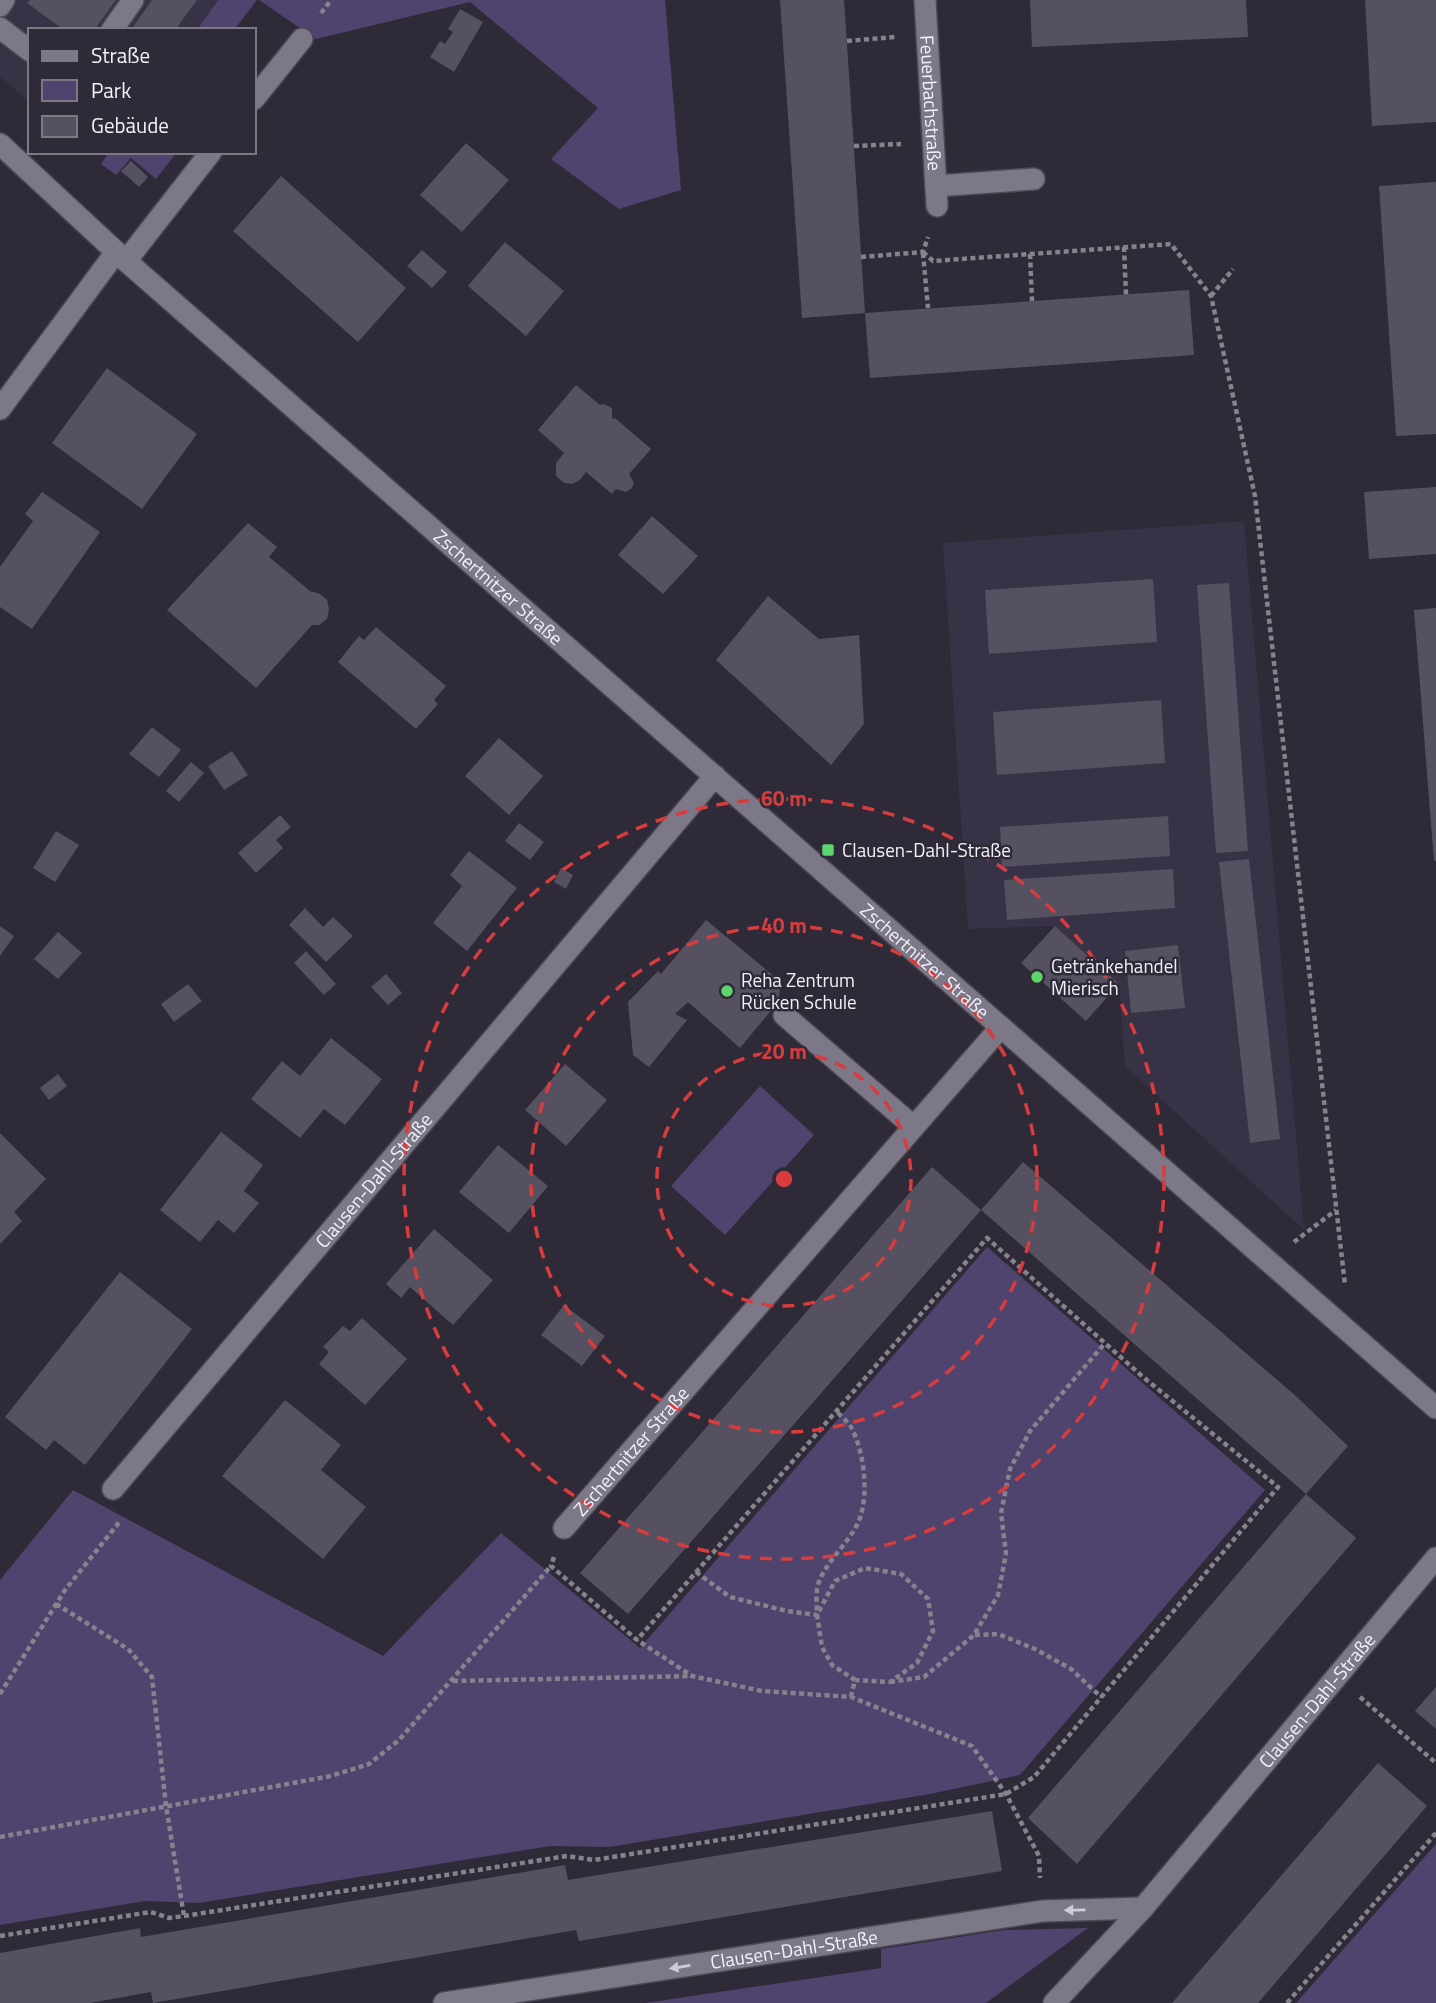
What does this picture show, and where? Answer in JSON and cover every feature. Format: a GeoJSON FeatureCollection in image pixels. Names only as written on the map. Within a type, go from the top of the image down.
{"type":"FeatureCollection","features":[{"type":"Feature","properties":{"kind":"street"},"geometry":{"type":"LineString","coordinates":[[0,6],[4,0]]}},
{"type":"Feature","properties":{"kind":"street"},"geometry":{"type":"LineString","coordinates":[[113,28],[134,0]]}},
{"type":"Feature","properties":{"kind":"street","name":"Feuerbachstraße"},"geometry":{"type":"LineString","coordinates":[[925,0],[937,196]]}},
{"type":"Feature","properties":{"kind":"street"},"geometry":{"type":"LineString","coordinates":[[0,28],[28,49]]}},
{"type":"Feature","properties":{"kind":"street"},"geometry":{"type":"LineString","coordinates":[[256,96],[302,39]]}},
{"type":"Feature","properties":{"kind":"street","name":"Zschertnitzer Straße"},"geometry":{"type":"LineString","coordinates":[[0,144],[121,256],[1436,1408]]}},
{"type":"Feature","properties":{"kind":"street"},"geometry":{"type":"LineString","coordinates":[[0,410],[121,256],[209,154]]}},
{"type":"Feature","properties":{"kind":"street"},"geometry":{"type":"LineString","coordinates":[[937,196],[1034,179]]}},
{"type":"Feature","properties":{"kind":"street","name":"Clausen-Dahl-Straße"},"geometry":{"type":"LineString","coordinates":[[113,1489],[715,776]]}},
{"type":"Feature","properties":{"kind":"street"},"geometry":{"type":"LineString","coordinates":[[784,1015],[914,1127]]}},
{"type":"Feature","properties":{"kind":"street","name":"Zschertnitzer Straße"},"geometry":{"type":"LineString","coordinates":[[564,1528],[1001,1027]]}},
{"type":"Feature","properties":{"kind":"street","name":"Clausen-Dahl-Straße"},"geometry":{"type":"LineString","coordinates":[[1054,2003],[1143,1908],[1436,1558]]}},
{"type":"Feature","properties":{"kind":"street","name":"Clausen-Dahl-Straße"},"geometry":{"type":"LineString","coordinates":[[444,2003],[1043,1910],[1143,1908]]}},
{"type":"Feature","properties":{"kind":"path"},"geometry":{"type":"LineString","coordinates":[[847,41],[927,35]]}},
{"type":"Feature","properties":{"kind":"path"},"geometry":{"type":"LineString","coordinates":[[854,146],[933,142]]}},
{"type":"Feature","properties":{"kind":"path"},"geometry":{"type":"LineString","coordinates":[[928,308],[923,252],[937,196]]}},
{"type":"Feature","properties":{"kind":"path"},"geometry":{"type":"LineString","coordinates":[[862,257],[923,252],[933,261],[1171,244],[1211,296],[1255,496],[1352,1334]]}},
{"type":"Feature","properties":{"kind":"path"},"geometry":{"type":"LineString","coordinates":[[1124,247],[1126,295]]}},
{"type":"Feature","properties":{"kind":"path"},"geometry":{"type":"LineString","coordinates":[[1030,254],[1032,301]]}},
{"type":"Feature","properties":{"kind":"path"},"geometry":{"type":"LineString","coordinates":[[1211,296],[1233,269]]}},
{"type":"Feature","properties":{"kind":"path"},"geometry":{"type":"LineString","coordinates":[[1269,1262],[1336,1210]]}},
{"type":"Feature","properties":{"kind":"path"},"geometry":{"type":"LineString","coordinates":[[0,1936],[151,1912],[169,1918],[184,1916],[567,1856],[594,1860],[1006,1794],[1034,1777],[1278,1487],[1105,1343],[987,1238],[637,1640]]}},
{"type":"Feature","properties":{"kind":"path"},"geometry":{"type":"LineString","coordinates":[[836,1411],[850,1426],[860,1449],[864,1492],[860,1518],[817,1585],[821,1647],[832,1665],[855,1680],[890,1682],[925,1677],[974,1635],[998,1595],[1006,1554],[1001,1513],[1010,1469],[1030,1431],[1105,1343]]}},
{"type":"Feature","properties":{"kind":"path"},"geometry":{"type":"LineString","coordinates":[[0,1694],[65,1590],[121,1521],[113,1489]]}},
{"type":"Feature","properties":{"kind":"path"},"geometry":{"type":"LineString","coordinates":[[0,1837],[331,1776],[369,1764],[399,1740],[551,1566],[564,1528]]}},
{"type":"Feature","properties":{"kind":"path"},"geometry":{"type":"LineString","coordinates":[[551,1566],[637,1640],[692,1676]]}},
{"type":"Feature","properties":{"kind":"path"},"geometry":{"type":"LineString","coordinates":[[817,1615],[835,1581],[864,1569],[901,1574],[928,1599],[933,1631],[917,1663],[890,1682]]}},
{"type":"Feature","properties":{"kind":"path"},"geometry":{"type":"LineString","coordinates":[[696,1572],[730,1597],[787,1611],[817,1615]]}},
{"type":"Feature","properties":{"kind":"path"},"geometry":{"type":"LineString","coordinates":[[56,1604],[128,1649],[152,1677],[166,1806],[184,1916]]}},
{"type":"Feature","properties":{"kind":"path"},"geometry":{"type":"LineString","coordinates":[[974,1635],[998,1634],[1035,1649],[1071,1669],[1101,1697]]}},
{"type":"Feature","properties":{"kind":"path"},"geometry":{"type":"LineString","coordinates":[[1336,1675],[1436,1763]]}},
{"type":"Feature","properties":{"kind":"path"},"geometry":{"type":"LineString","coordinates":[[452,1681],[692,1676],[762,1691],[851,1697],[972,1746],[1006,1794],[1039,1856],[1043,1910]]}},
{"type":"Feature","properties":{"kind":"path"},"geometry":{"type":"LineString","coordinates":[[851,1697],[855,1680]]}},
{"type":"Feature","properties":{"kind":"path"},"geometry":{"type":"LineString","coordinates":[[1287,2003],[1436,1833]]}},
{"type":"Feature","properties":{"kind":"shaded area"},"geometry":{"type":"Polygon","coordinates":[[[0,0],[218,0],[198,28],[28,28],[28,100],[0,77],[0,0]]]}},
{"type":"Feature","properties":{"kind":"shaded area"},"geometry":{"type":"Polygon","coordinates":[[[1244,521],[1304,1230],[1125,1066],[1119,984],[1055,926],[968,929],[943,543],[1244,521]]]}},
{"type":"Feature","properties":{"kind":"green space"},"geometry":{"type":"Polygon","coordinates":[[[218,0],[257,0],[236,28],[198,28],[218,0]]]}},
{"type":"Feature","properties":{"kind":"green space"},"geometry":{"type":"Polygon","coordinates":[[[259,0],[665,0],[681,190],[619,209],[551,159],[598,108],[470,2],[316,39],[259,0]]]}},
{"type":"Feature","properties":{"kind":"green space"},"geometry":{"type":"Polygon","coordinates":[[[108,154],[175,154],[156,179],[131,158],[116,175],[101,164],[108,154]]]}},
{"type":"Feature","properties":{"kind":"green space"},"geometry":{"type":"Polygon","coordinates":[[[760,1086],[814,1135],[725,1235],[671,1186],[760,1086]]]}},
{"type":"Feature","properties":{"kind":"green space"},"geometry":{"type":"Polygon","coordinates":[[[987,1247],[1265,1490],[1020,1775],[930,1794],[609,1847],[550,1846],[199,1903],[145,1901],[0,1925],[0,1580],[73,1490],[383,1656],[501,1533],[640,1648],[987,1247]]]}},
{"type":"Feature","properties":{"kind":"green space"},"geometry":{"type":"Polygon","coordinates":[[[1436,1844],[1436,2003],[1296,2003],[1436,1844]]]}},
{"type":"Feature","properties":{"kind":"green space"},"geometry":{"type":"Polygon","coordinates":[[[1088,1928],[986,2003],[645,2003],[881,1968],[881,1949],[1004,1930],[1088,1928]]]}},
{"type":"Feature","properties":{"kind":"building"},"geometry":{"type":"Polygon","coordinates":[[[30,0],[116,0],[95,28],[61,28],[27,3],[30,0]]]}},
{"type":"Feature","properties":{"kind":"building"},"geometry":{"type":"Polygon","coordinates":[[[152,0],[197,0],[176,28],[132,28],[152,0]]]}},
{"type":"Feature","properties":{"kind":"building"},"geometry":{"type":"Polygon","coordinates":[[[780,0],[844,0],[865,313],[802,318],[780,0]]]}},
{"type":"Feature","properties":{"kind":"building"},"geometry":{"type":"Polygon","coordinates":[[[1030,0],[1246,0],[1248,37],[1032,47],[1030,0]]]}},
{"type":"Feature","properties":{"kind":"building"},"geometry":{"type":"Polygon","coordinates":[[[1365,0],[1436,0],[1436,122],[1372,126],[1365,0]]]}},
{"type":"Feature","properties":{"kind":"building"},"geometry":{"type":"Polygon","coordinates":[[[460,9],[483,22],[454,72],[430,57],[440,41],[445,44],[453,32],[448,29],[460,9]]]}},
{"type":"Feature","properties":{"kind":"building"},"geometry":{"type":"Polygon","coordinates":[[[466,143],[509,180],[462,232],[420,195],[466,143]]]}},
{"type":"Feature","properties":{"kind":"building"},"geometry":{"type":"Polygon","coordinates":[[[131,161],[148,177],[139,187],[121,171],[131,161]]]}},
{"type":"Feature","properties":{"kind":"building"},"geometry":{"type":"Polygon","coordinates":[[[281,176],[406,288],[358,342],[233,231],[281,176]]]}},
{"type":"Feature","properties":{"kind":"building"},"geometry":{"type":"Polygon","coordinates":[[[1436,182],[1436,434],[1396,436],[1379,186],[1436,182]]]}},
{"type":"Feature","properties":{"kind":"building"},"geometry":{"type":"Polygon","coordinates":[[[505,242],[564,291],[526,336],[468,286],[505,242]]]}},
{"type":"Feature","properties":{"kind":"building"},"geometry":{"type":"Polygon","coordinates":[[[422,250],[447,272],[432,288],[407,266],[422,250]]]}},
{"type":"Feature","properties":{"kind":"building"},"geometry":{"type":"Polygon","coordinates":[[[1189,290],[1194,355],[870,378],[865,313],[1189,290]]]}},
{"type":"Feature","properties":{"kind":"building"},"geometry":{"type":"Polygon","coordinates":[[[107,368],[197,434],[142,509],[52,443],[107,368]]]}},
{"type":"Feature","properties":{"kind":"building"},"geometry":{"type":"Polygon","coordinates":[[[576,385],[600,405],[612,408],[612,419],[615,418],[651,449],[629,474],[634,483],[626,492],[616,489],[612,494],[586,472],[580,480],[572,484],[564,483],[556,476],[556,463],[564,453],[538,430],[576,385]]]}},
{"type":"Feature","properties":{"kind":"building"},"geometry":{"type":"Polygon","coordinates":[[[1436,487],[1436,554],[1369,559],[1364,492],[1436,487]]]}},
{"type":"Feature","properties":{"kind":"building"},"geometry":{"type":"Polygon","coordinates":[[[42,492],[100,532],[32,629],[0,607],[0,567],[33,521],[25,514],[42,492]]]}},
{"type":"Feature","properties":{"kind":"building"},"geometry":{"type":"Polygon","coordinates":[[[652,516],[698,556],[663,594],[618,555],[652,516]]]}},
{"type":"Feature","properties":{"kind":"building"},"geometry":{"type":"Polygon","coordinates":[[[248,523],[277,547],[269,557],[310,591],[327,600],[329,609],[327,619],[319,625],[312,625],[256,688],[167,610],[248,523]]]}},
{"type":"Feature","properties":{"kind":"building"},"geometry":{"type":"Polygon","coordinates":[[[1153,579],[1157,642],[989,654],[985,590],[1153,579]]]}},
{"type":"Feature","properties":{"kind":"building"},"geometry":{"type":"Polygon","coordinates":[[[1229,583],[1248,851],[1216,853],[1197,585],[1229,583]]]}},
{"type":"Feature","properties":{"kind":"building"},"geometry":{"type":"Polygon","coordinates":[[[768,596],[819,639],[859,635],[864,724],[831,765],[716,660],[768,596]]]}},
{"type":"Feature","properties":{"kind":"building"},"geometry":{"type":"Polygon","coordinates":[[[1436,608],[1436,861],[1434,861],[1414,610],[1436,608]]]}},
{"type":"Feature","properties":{"kind":"building"},"geometry":{"type":"Polygon","coordinates":[[[376,627],[446,686],[434,700],[438,704],[416,729],[338,662],[359,636],[364,640],[376,627]]]}},
{"type":"Feature","properties":{"kind":"building"},"geometry":{"type":"Polygon","coordinates":[[[1161,700],[1165,763],[997,775],[993,712],[1161,700]]]}},
{"type":"Feature","properties":{"kind":"building"},"geometry":{"type":"Polygon","coordinates":[[[152,727],[181,750],[159,777],[129,754],[152,727]]]}},
{"type":"Feature","properties":{"kind":"building"},"geometry":{"type":"Polygon","coordinates":[[[499,738],[543,776],[509,815],[465,776],[499,738]]]}},
{"type":"Feature","properties":{"kind":"building"},"geometry":{"type":"Polygon","coordinates":[[[232,751],[248,775],[224,790],[208,766],[232,751]]]}},
{"type":"Feature","properties":{"kind":"building"},"geometry":{"type":"Polygon","coordinates":[[[191,762],[204,773],[179,802],[166,791],[191,762]]]}},
{"type":"Feature","properties":{"kind":"building"},"geometry":{"type":"Polygon","coordinates":[[[280,815],[291,827],[276,840],[283,848],[256,873],[238,853],[280,815]]]}},
{"type":"Feature","properties":{"kind":"building"},"geometry":{"type":"Polygon","coordinates":[[[1168,816],[1170,856],[1002,867],[1000,827],[1168,816]]]}},
{"type":"Feature","properties":{"kind":"building"},"geometry":{"type":"Polygon","coordinates":[[[519,823],[544,842],[530,860],[505,841],[519,823]]]}},
{"type":"Feature","properties":{"kind":"building"},"geometry":{"type":"Polygon","coordinates":[[[56,831],[79,845],[55,882],[33,868],[56,831]]]}},
{"type":"Feature","properties":{"kind":"building"},"geometry":{"type":"Polygon","coordinates":[[[469,851],[517,888],[467,951],[433,923],[462,886],[450,875],[469,851]]]}},
{"type":"Feature","properties":{"kind":"building"},"geometry":{"type":"Polygon","coordinates":[[[1249,859],[1280,1139],[1250,1143],[1219,862],[1249,859]]]}},
{"type":"Feature","properties":{"kind":"building"},"geometry":{"type":"Polygon","coordinates":[[[561,868],[573,875],[566,889],[554,882],[561,868]]]}},
{"type":"Feature","properties":{"kind":"building"},"geometry":{"type":"Polygon","coordinates":[[[1173,869],[1175,908],[1007,920],[1004,880],[1173,869]]]}},
{"type":"Feature","properties":{"kind":"building"},"geometry":{"type":"Polygon","coordinates":[[[305,908],[323,927],[333,917],[353,936],[326,962],[289,925],[305,908]]]}},
{"type":"Feature","properties":{"kind":"building","name":"Reha Zentrum Rücken Schule"},"geometry":{"type":"Polygon","coordinates":[[[706,920],[780,981],[779,1001],[740,1048],[688,1002],[675,1014],[687,1020],[649,1067],[633,1055],[628,1002],[658,971],[661,974],[706,920]]]}},
{"type":"Feature","properties":{"kind":"building"},"geometry":{"type":"Polygon","coordinates":[[[0,926],[14,936],[0,956],[0,926]]]}},
{"type":"Feature","properties":{"kind":"building"},"geometry":{"type":"Polygon","coordinates":[[[1055,926],[1119,984],[1086,1021],[1021,963],[1055,926]]]}},
{"type":"Feature","properties":{"kind":"building"},"geometry":{"type":"Polygon","coordinates":[[[58,932],[82,953],[58,979],[34,959],[58,932]]]}},
{"type":"Feature","properties":{"kind":"building"},"geometry":{"type":"Polygon","coordinates":[[[1178,945],[1185,1008],[1131,1013],[1125,951],[1178,945]]]}},
{"type":"Feature","properties":{"kind":"building"},"geometry":{"type":"Polygon","coordinates":[[[306,951],[336,984],[324,995],[294,963],[306,951]]]}},
{"type":"Feature","properties":{"kind":"building"},"geometry":{"type":"Polygon","coordinates":[[[386,974],[402,993],[388,1005],[371,987],[386,974]]]}},
{"type":"Feature","properties":{"kind":"building"},"geometry":{"type":"Polygon","coordinates":[[[188,984],[202,1001],[174,1022],[161,1004],[188,984]]]}},
{"type":"Feature","properties":{"kind":"building"},"geometry":{"type":"Polygon","coordinates":[[[331,1038],[382,1079],[345,1125],[324,1109],[300,1138],[251,1099],[282,1061],[300,1076],[331,1038]]]}},
{"type":"Feature","properties":{"kind":"building"},"geometry":{"type":"Polygon","coordinates":[[[565,1064],[607,1100],[566,1146],[525,1110],[565,1064]]]}},
{"type":"Feature","properties":{"kind":"building"},"geometry":{"type":"Polygon","coordinates":[[[58,1074],[67,1086],[49,1100],[40,1088],[58,1074]]]}},
{"type":"Feature","properties":{"kind":"building"},"geometry":{"type":"Polygon","coordinates":[[[221,1132],[263,1165],[244,1191],[259,1203],[234,1233],[218,1220],[200,1242],[160,1210],[221,1132]]]}},
{"type":"Feature","properties":{"kind":"building"},"geometry":{"type":"Polygon","coordinates":[[[0,1133],[46,1179],[14,1212],[22,1221],[0,1244],[0,1133]]]}},
{"type":"Feature","properties":{"kind":"building"},"geometry":{"type":"Polygon","coordinates":[[[498,1145],[548,1186],[509,1233],[459,1192],[498,1145]]]}},
{"type":"Feature","properties":{"kind":"building"},"geometry":{"type":"Polygon","coordinates":[[[1023,1162],[1297,1397],[1348,1446],[1306,1494],[981,1210],[1023,1162]]]}},
{"type":"Feature","properties":{"kind":"building"},"geometry":{"type":"Polygon","coordinates":[[[932,1167],[981,1210],[628,1614],[580,1573],[932,1167]]]}},
{"type":"Feature","properties":{"kind":"building"},"geometry":{"type":"Polygon","coordinates":[[[434,1229],[493,1280],[453,1325],[410,1287],[401,1298],[386,1284],[434,1229]]]}},
{"type":"Feature","properties":{"kind":"building"},"geometry":{"type":"Polygon","coordinates":[[[120,1272],[192,1329],[85,1465],[54,1440],[46,1450],[5,1417],[120,1272]]]}},
{"type":"Feature","properties":{"kind":"building"},"geometry":{"type":"Polygon","coordinates":[[[564,1305],[605,1336],[582,1366],[541,1335],[564,1305]]]}},
{"type":"Feature","properties":{"kind":"building"},"geometry":{"type":"Polygon","coordinates":[[[362,1318],[407,1359],[365,1405],[319,1364],[329,1352],[323,1347],[343,1326],[350,1331],[362,1318]]]}},
{"type":"Feature","properties":{"kind":"building"},"geometry":{"type":"Polygon","coordinates":[[[285,1400],[341,1445],[321,1470],[366,1507],[323,1559],[222,1476],[285,1400]]]}},
{"type":"Feature","properties":{"kind":"building"},"geometry":{"type":"Polygon","coordinates":[[[1306,1494],[1356,1538],[1077,1864],[1028,1818],[1306,1494]]]}},
{"type":"Feature","properties":{"kind":"building"},"geometry":{"type":"Polygon","coordinates":[[[1436,1687],[1436,1729],[1415,1711],[1436,1687]]]}},
{"type":"Feature","properties":{"kind":"building"},"geometry":{"type":"Polygon","coordinates":[[[1378,1763],[1427,1806],[1258,2003],[1172,2003],[1378,1763]]]}},
{"type":"Feature","properties":{"kind":"building"},"geometry":{"type":"Polygon","coordinates":[[[992,1811],[1002,1871],[579,1941],[576,1930],[153,2003],[151,1992],[90,2003],[0,2003],[0,1953],[140,1928],[141,1937],[565,1865],[568,1880],[992,1811]]]}},
{"type":"Feature","properties":{"kind":"place","name":"Clausen-Dahl-Straße"},"geometry":{"type":"Point","coordinates":[828,850]}},
{"type":"Feature","properties":{"kind":"place","name":"Getränkehandel Mierisch"},"geometry":{"type":"Point","coordinates":[1037,977]}},
{"type":"Feature","properties":{"kind":"place","name":"Reha Zentrum Rücken Schule"},"geometry":{"type":"Point","coordinates":[727,991]}}]}
